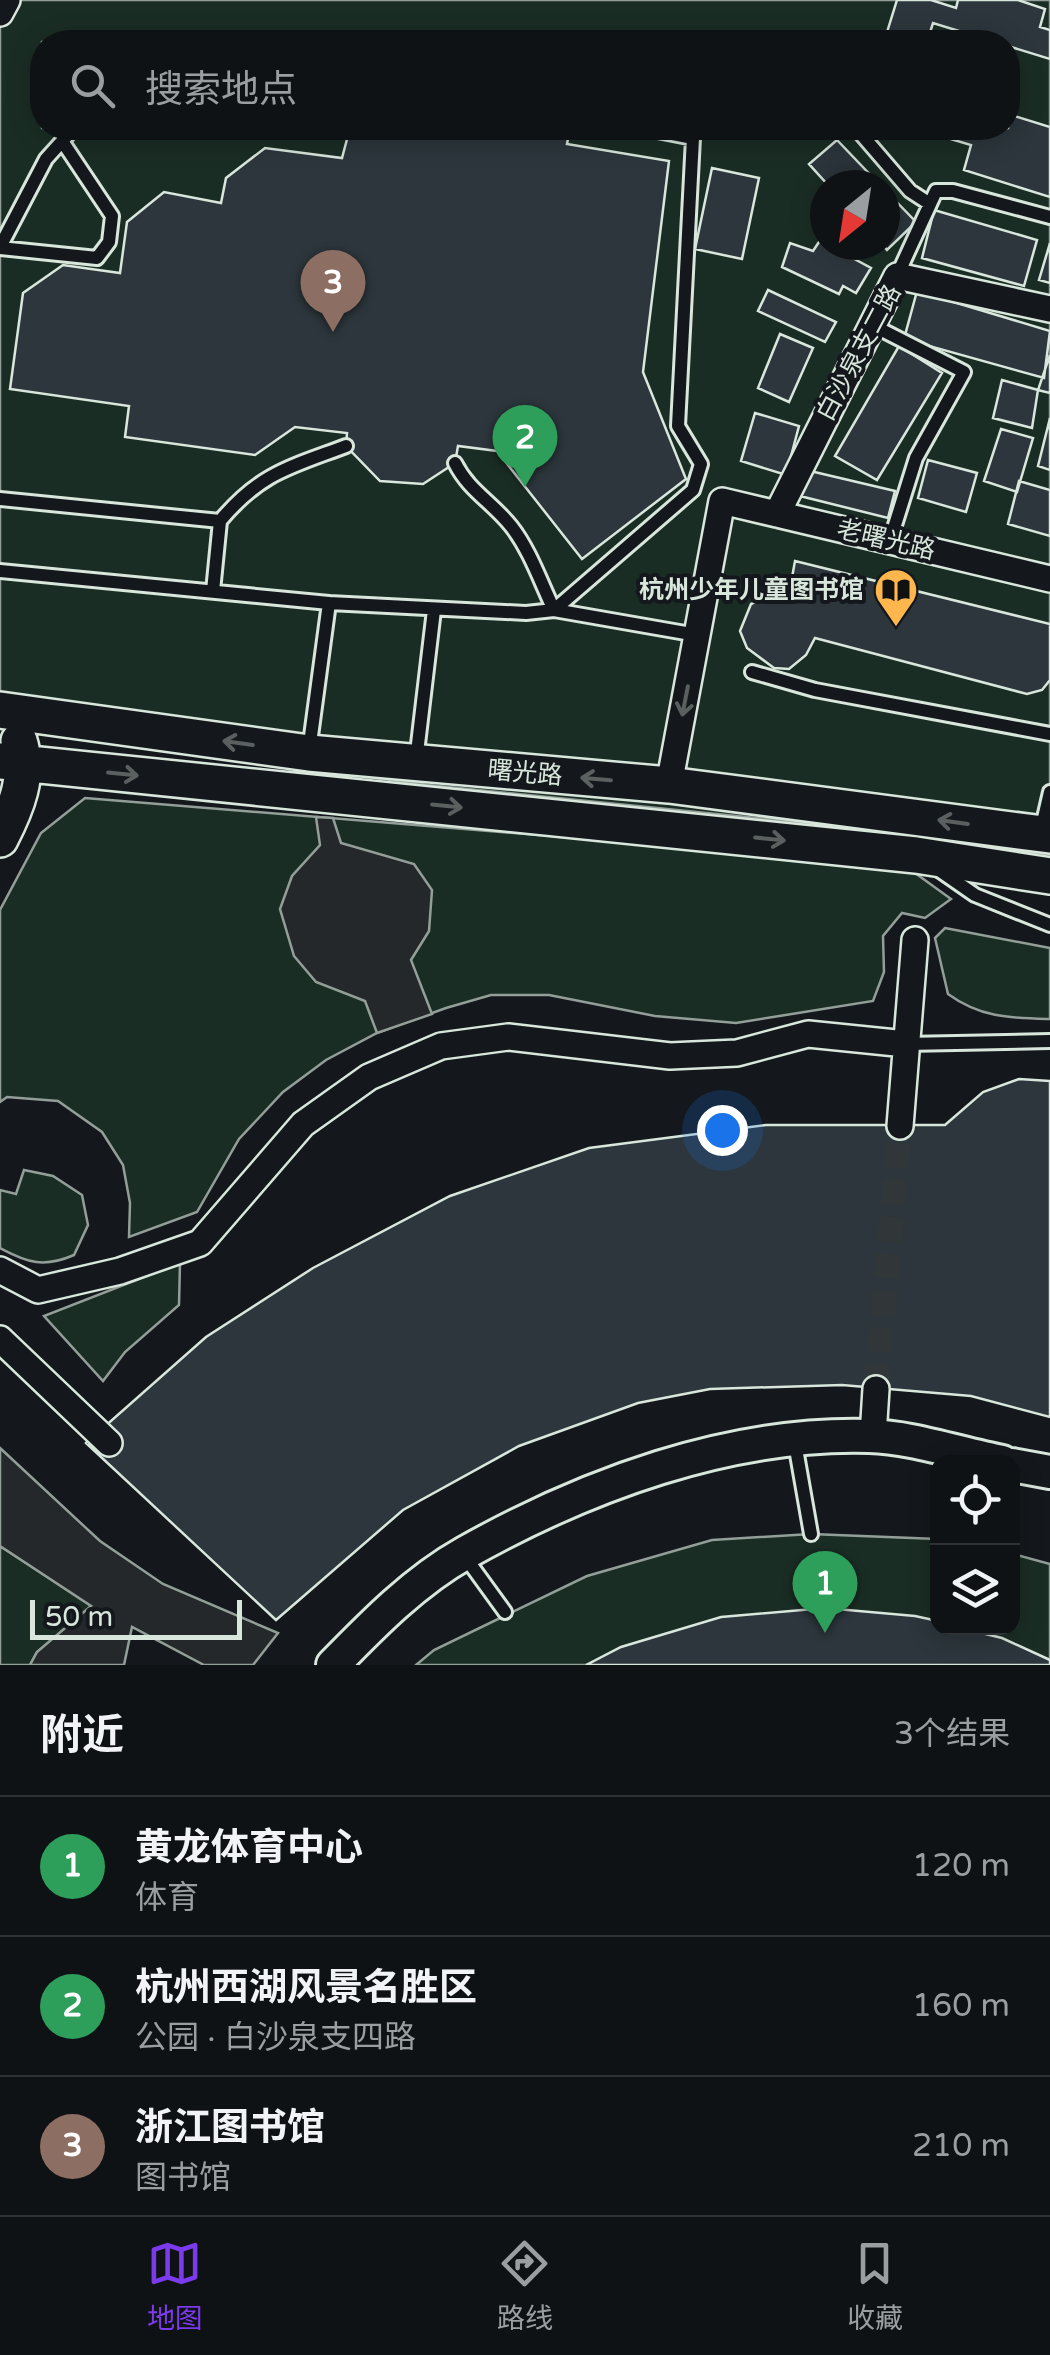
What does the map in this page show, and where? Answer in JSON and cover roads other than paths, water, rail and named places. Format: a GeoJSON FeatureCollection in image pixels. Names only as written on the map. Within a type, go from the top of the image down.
{"type":"FeatureCollection","features":[{"type":"Feature","properties":{"kind":"main road","name":"曙光路"},"geometry":{"type":"LineString","coordinates":[[3,719],[416,764],[669,785],[1045,834]]}},
{"type":"Feature","properties":{"kind":"main road"},"geometry":{"type":"LineString","coordinates":[[0,839],[13,813],[13,762],[3,719]]}},
{"type":"Feature","properties":{"kind":"main road","name":"曙光路"},"geometry":{"type":"LineString","coordinates":[[13,762],[916,855],[1050,876]]}},
{"type":"Feature","properties":{"kind":"street"},"geometry":{"type":"LineString","coordinates":[[0,13],[7,0]]}},
{"type":"Feature","properties":{"kind":"street","name":"白沙泉支二路"},"geometry":{"type":"LineString","coordinates":[[778,514],[897,276],[1050,309]]}},
{"type":"Feature","properties":{"kind":"street","name":"老曙光路"},"geometry":{"type":"LineString","coordinates":[[697,635],[722,502],[1050,580]]}},
{"type":"Feature","properties":{"kind":"street"},"geometry":{"type":"LineString","coordinates":[[669,785],[697,635]]}},
{"type":"Feature","properties":{"kind":"street"},"geometry":{"type":"LineString","coordinates":[[900,1126],[915,940]]}},
{"type":"Feature","properties":{"kind":"street"},"geometry":{"type":"LineString","coordinates":[[0,1270],[38,1290],[120,1271],[200,1243],[302,1124],[369,1076],[441,1046],[508,1037],[670,1056],[738,1053],[808,1034],[906,1044]]}},
{"type":"Feature","properties":{"kind":"street"},"geometry":{"type":"LineString","coordinates":[[0,1339],[109,1443]]}},
{"type":"Feature","properties":{"kind":"street"},"geometry":{"type":"LineString","coordinates":[[873,1436],[876,1388]]}},
{"type":"Feature","properties":{"kind":"street"},"geometry":{"type":"LineString","coordinates":[[333,1665],[382,1614],[463,1554],[570,1501],[692,1457],[794,1438],[873,1436],[967,1455]]}},
{"type":"Feature","properties":{"kind":"street"},"geometry":{"type":"LineString","coordinates":[[1020,1466],[1050,1472]]}},
{"type":"Feature","properties":{"kind":"lane"},"geometry":{"type":"LineString","coordinates":[[554,610],[693,490],[701,464],[678,426],[693,140]]}},
{"type":"Feature","properties":{"kind":"lane"},"geometry":{"type":"LineString","coordinates":[[866,140],[910,191],[930,204]]}},
{"type":"Feature","properties":{"kind":"lane"},"geometry":{"type":"LineString","coordinates":[[62,141],[112,216],[109,242],[97,258],[0,247],[46,158],[62,141]]}},
{"type":"Feature","properties":{"kind":"lane"},"geometry":{"type":"LineString","coordinates":[[897,276],[936,191],[953,191],[1050,217]]}},
{"type":"Feature","properties":{"kind":"lane"},"geometry":{"type":"LineString","coordinates":[[872,324],[964,372],[916,458],[890,542]]}},
{"type":"Feature","properties":{"kind":"lane"},"geometry":{"type":"LineString","coordinates":[[213,591],[220,521],[246,490],[282,470],[346,446]]}},
{"type":"Feature","properties":{"kind":"lane"},"geometry":{"type":"LineString","coordinates":[[455,463],[467,488],[497,509],[515,531],[554,610]]}},
{"type":"Feature","properties":{"kind":"lane"},"geometry":{"type":"LineString","coordinates":[[0,499],[220,521]]}},
{"type":"Feature","properties":{"kind":"lane"},"geometry":{"type":"LineString","coordinates":[[0,571],[329,603],[434,610],[554,610],[697,635]]}},
{"type":"Feature","properties":{"kind":"lane"},"geometry":{"type":"LineString","coordinates":[[309,753],[329,603]]}},
{"type":"Feature","properties":{"kind":"lane"},"geometry":{"type":"LineString","coordinates":[[416,764],[434,610]]}},
{"type":"Feature","properties":{"kind":"lane"},"geometry":{"type":"LineString","coordinates":[[752,672],[815,690],[1050,734]]}},
{"type":"Feature","properties":{"kind":"lane"},"geometry":{"type":"LineString","coordinates":[[1045,834],[1050,792]]}},
{"type":"Feature","properties":{"kind":"lane"},"geometry":{"type":"LineString","coordinates":[[916,855],[975,895],[1050,926]]}},
{"type":"Feature","properties":{"kind":"lane"},"geometry":{"type":"LineString","coordinates":[[906,1044],[1050,1041]]}},
{"type":"Feature","properties":{"kind":"lane"},"geometry":{"type":"LineString","coordinates":[[794,1438],[812,1534]]}},
{"type":"Feature","properties":{"kind":"lane"},"geometry":{"type":"LineString","coordinates":[[463,1554],[506,1612]]}},
{"type":"Feature","properties":{"kind":"tunnel"},"geometry":{"type":"LineString","coordinates":[[876,1389],[900,1126]]}},
{"type":"Feature","properties":{"kind":"place","name":"浙江图书馆"},"geometry":{"type":"Point","coordinates":[333,332]}},
{"type":"Feature","properties":{"kind":"place","name":"杭州西湖风景名胜区"},"geometry":{"type":"Point","coordinates":[525,487]}},
{"type":"Feature","properties":{"kind":"place","name":"杭州少年儿童图书馆"},"geometry":{"type":"Point","coordinates":[896,628]}},
{"type":"Feature","properties":{"kind":"place","name":"黄龙体育中心"},"geometry":{"type":"Point","coordinates":[825,1633]}}]}
